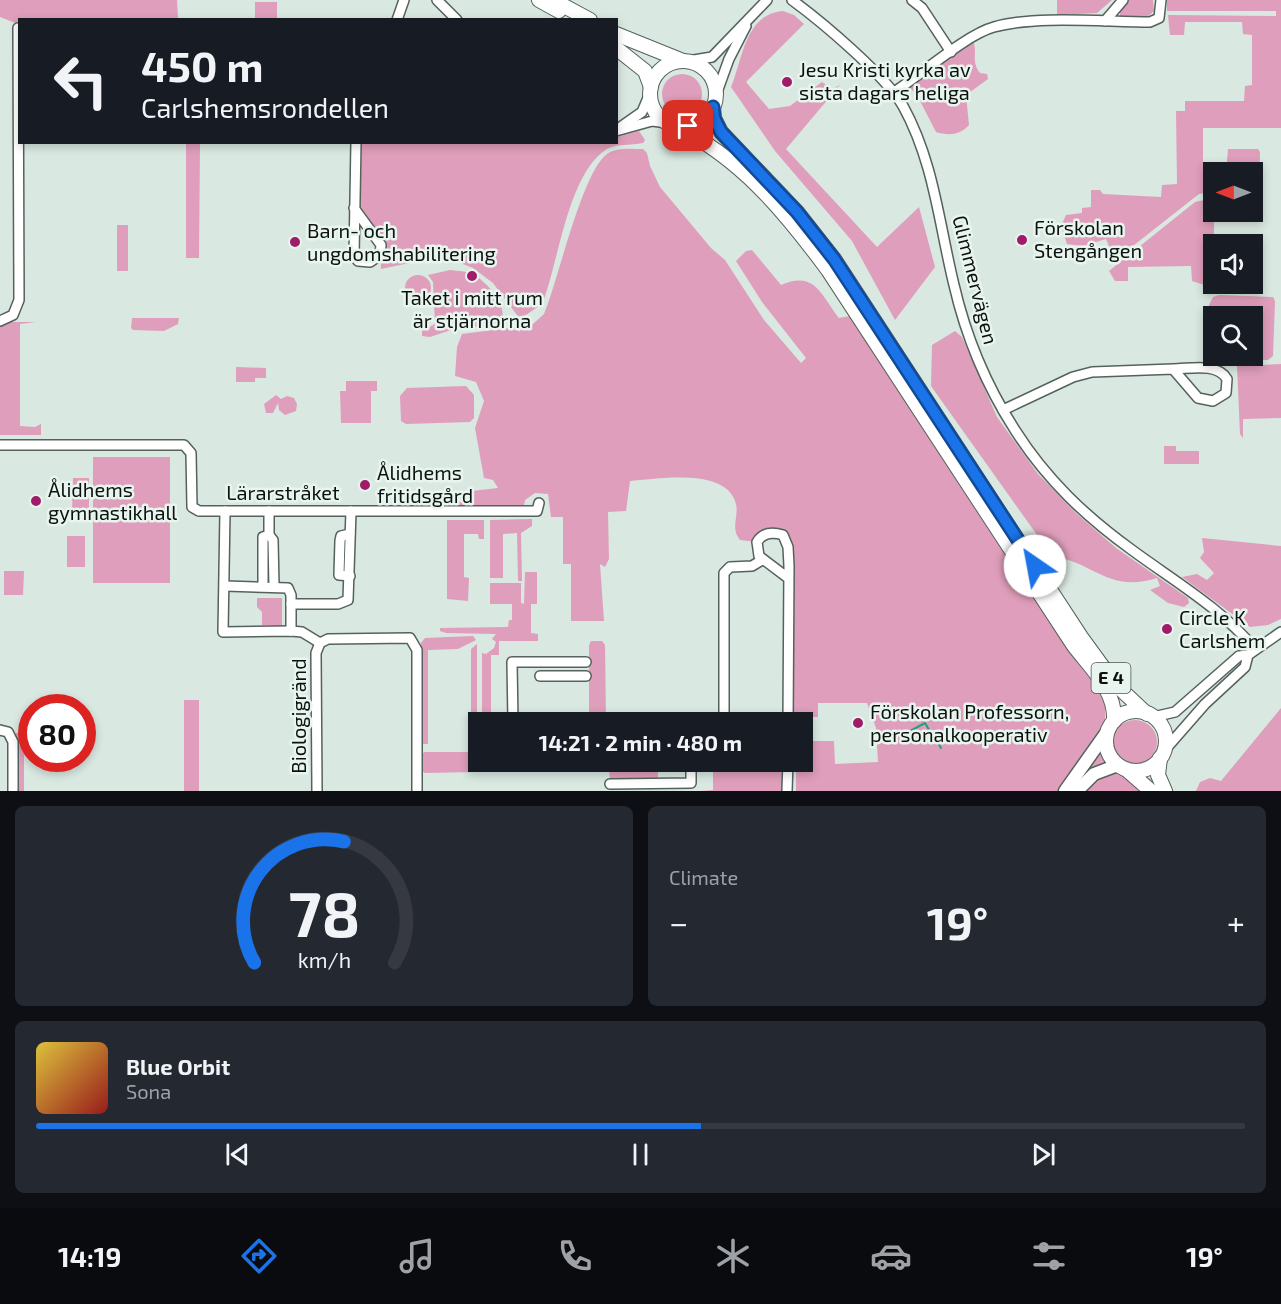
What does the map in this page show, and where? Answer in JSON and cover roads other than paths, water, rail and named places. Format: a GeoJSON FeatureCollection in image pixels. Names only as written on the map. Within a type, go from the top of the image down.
{"type":"FeatureCollection","features":[{"type":"Feature","properties":{"kind":"highway"},"geometry":{"type":"LineString","coordinates":[[539,0],[570,18]]}},
{"type":"Feature","properties":{"kind":"highway"},"geometry":{"type":"LineString","coordinates":[[554,0],[586,18]]}},
{"type":"Feature","properties":{"kind":"highway","name":"E 4"},"geometry":{"type":"LineString","coordinates":[[618,35],[706,70],[714,82],[714,118],[721,132],[797,212],[834,259],[1081,638],[1116,685],[1162,728],[1165,738],[1158,776],[1166,791]]}},
{"type":"Feature","properties":{"kind":"highway","name":"E 4"},"geometry":{"type":"LineString","coordinates":[[618,50],[645,71],[655,111],[671,124],[720,152],[751,176],[789,219],[828,270],[1074,646],[1108,692],[1115,707],[1106,746],[1110,757],[1151,791]]}},
{"type":"Feature","properties":{"kind":"highway"},"geometry":{"type":"LineString","coordinates":[[650,90],[662,68],[686,61]]}},
{"type":"Feature","properties":{"kind":"highway"},"geometry":{"type":"LineString","coordinates":[[671,124],[688,126],[700,122],[715,101]]}},
{"type":"Feature","properties":{"kind":"highway","name":"E 4"},"geometry":{"type":"LineString","coordinates":[[1112,725],[1133,712],[1150,715]]}},
{"type":"Feature","properties":{"kind":"highway"},"geometry":{"type":"LineString","coordinates":[[1123,768],[1140,771],[1152,766],[1162,755]]}},
{"type":"Feature","properties":{"kind":"main road"},"geometry":{"type":"LineString","coordinates":[[1065,791],[1112,725]]}},
{"type":"Feature","properties":{"kind":"main road"},"geometry":{"type":"LineString","coordinates":[[1077,791],[1094,774],[1123,768]]}},
{"type":"Feature","properties":{"kind":"street"},"geometry":{"type":"LineString","coordinates":[[398,18],[404,0]]}},
{"type":"Feature","properties":{"kind":"street"},"geometry":{"type":"LineString","coordinates":[[437,0],[455,18]]}},
{"type":"Feature","properties":{"kind":"street"},"geometry":{"type":"LineString","coordinates":[[686,61],[712,57],[767,0]]}},
{"type":"Feature","properties":{"kind":"street","name":"Glimmervägen"},"geometry":{"type":"LineString","coordinates":[[792,0],[866,64],[894,92],[911,122],[928,165],[962,317],[978,363],[1003,410],[1034,459],[1070,501],[1130,549],[1201,598],[1239,629],[1252,652]]}},
{"type":"Feature","properties":{"kind":"street"},"geometry":{"type":"LineString","coordinates":[[912,0],[922,4],[951,52]]}},
{"type":"Feature","properties":{"kind":"street"},"geometry":{"type":"LineString","coordinates":[[1105,21],[1123,0]]}},
{"type":"Feature","properties":{"kind":"street"},"geometry":{"type":"LineString","coordinates":[[894,92],[951,52],[994,27],[1032,21],[1155,21],[1161,14],[1161,0]]}},
{"type":"Feature","properties":{"kind":"street"},"geometry":{"type":"LineString","coordinates":[[715,101],[729,59],[750,20]]}},
{"type":"Feature","properties":{"kind":"street"},"geometry":{"type":"LineString","coordinates":[[618,128],[642,112],[650,90]]}},
{"type":"Feature","properties":{"kind":"street"},"geometry":{"type":"LineString","coordinates":[[618,129],[652,121],[671,124]]}},
{"type":"Feature","properties":{"kind":"street"},"geometry":{"type":"LineString","coordinates":[[0,321],[13,315],[19,300],[18,144]]}},
{"type":"Feature","properties":{"kind":"street"},"geometry":{"type":"LineString","coordinates":[[354,208],[381,244],[380,255],[370,262],[358,261],[354,256],[354,208],[356,144]]}},
{"type":"Feature","properties":{"kind":"street"},"geometry":{"type":"LineString","coordinates":[[1003,410],[1073,377],[1092,372],[1173,369],[1212,369],[1222,372],[1228,384],[1226,393],[1213,401],[1198,398],[1173,369]]}},
{"type":"Feature","properties":{"kind":"street","name":"Lärarstråket"},"geometry":{"type":"LineString","coordinates":[[0,445],[180,444],[189,449],[192,507],[200,511],[537,511],[538,503]]}},
{"type":"Feature","properties":{"kind":"street","name":"Biologigränd"},"geometry":{"type":"LineString","coordinates":[[225,511],[223,632],[291,631],[312,636],[320,643]]}},
{"type":"Feature","properties":{"kind":"street"},"geometry":{"type":"LineString","coordinates":[[269,511],[269,535],[273,540],[274,586]]}},
{"type":"Feature","properties":{"kind":"street"},"geometry":{"type":"LineString","coordinates":[[225,586],[263,585],[288,588],[291,604],[345,603],[350,597],[351,511]]}},
{"type":"Feature","properties":{"kind":"street"},"geometry":{"type":"LineString","coordinates":[[788,712],[789,578],[788,547],[783,535],[768,533],[760,538],[757,552],[762,560],[789,578]]}},
{"type":"Feature","properties":{"kind":"street"},"geometry":{"type":"LineString","coordinates":[[263,585],[263,537],[269,535]]}},
{"type":"Feature","properties":{"kind":"street"},"geometry":{"type":"LineString","coordinates":[[724,712],[724,573],[730,567],[752,566],[762,560]]}},
{"type":"Feature","properties":{"kind":"street","name":"Biologigränd"},"geometry":{"type":"LineString","coordinates":[[291,604],[291,631]]}},
{"type":"Feature","properties":{"kind":"street"},"geometry":{"type":"LineString","coordinates":[[1150,715],[1175,712],[1239,656],[1252,652],[1281,632]]}},
{"type":"Feature","properties":{"kind":"street","name":"Biologigränd"},"geometry":{"type":"LineString","coordinates":[[317,791],[316,653],[320,643],[328,639],[410,638],[417,645],[417,791]]}},
{"type":"Feature","properties":{"kind":"street"},"geometry":{"type":"LineString","coordinates":[[1162,755],[1205,704],[1245,667],[1252,652]]}},
{"type":"Feature","properties":{"kind":"street"},"geometry":{"type":"LineString","coordinates":[[513,712],[512,662],[586,662]]}},
{"type":"Feature","properties":{"kind":"street"},"geometry":{"type":"LineString","coordinates":[[540,676],[586,676]]}},
{"type":"Feature","properties":{"kind":"street"},"geometry":{"type":"LineString","coordinates":[[0,730],[8,732],[13,742],[13,791]]}},
{"type":"Feature","properties":{"kind":"street"},"geometry":{"type":"LineString","coordinates":[[609,784],[691,783],[691,772]]}},
{"type":"Feature","properties":{"kind":"street"},"geometry":{"type":"LineString","coordinates":[[787,791],[788,772]]}},
{"type":"Feature","properties":{"kind":"waterway"},"geometry":{"type":"LineString","coordinates":[[901,736],[925,723],[931,733]]}},
{"type":"Feature","properties":{"kind":"waterway"},"geometry":{"type":"LineString","coordinates":[[935,738],[941,748]]}},
{"type":"Feature","properties":{"kind":"place","name":"Jesu Kristi kyrka av sista dagars heliga"},"geometry":{"type":"Point","coordinates":[787,82]}},
{"type":"Feature","properties":{"kind":"place","name":"Förskolan Stengången"},"geometry":{"type":"Point","coordinates":[1022,240]}},
{"type":"Feature","properties":{"kind":"place","name":"Barn- och ungdomshabilitering"},"geometry":{"type":"Point","coordinates":[295,242]}},
{"type":"Feature","properties":{"kind":"place","name":"Taket i mitt rum är stjärnorna"},"geometry":{"type":"Point","coordinates":[472,276]}},
{"type":"Feature","properties":{"kind":"place","name":"Ålidhems fritidsgård"},"geometry":{"type":"Point","coordinates":[365,485]}},
{"type":"Feature","properties":{"kind":"place","name":"Ålidhems gymnastikhall"},"geometry":{"type":"Point","coordinates":[36,501]}},
{"type":"Feature","properties":{"kind":"place","name":"Circle K Carlshem"},"geometry":{"type":"Point","coordinates":[1167,629]}},
{"type":"Feature","properties":{"kind":"place","name":"Förskolan Professorn, personalkooperativ"},"geometry":{"type":"Point","coordinates":[858,723]}}]}
